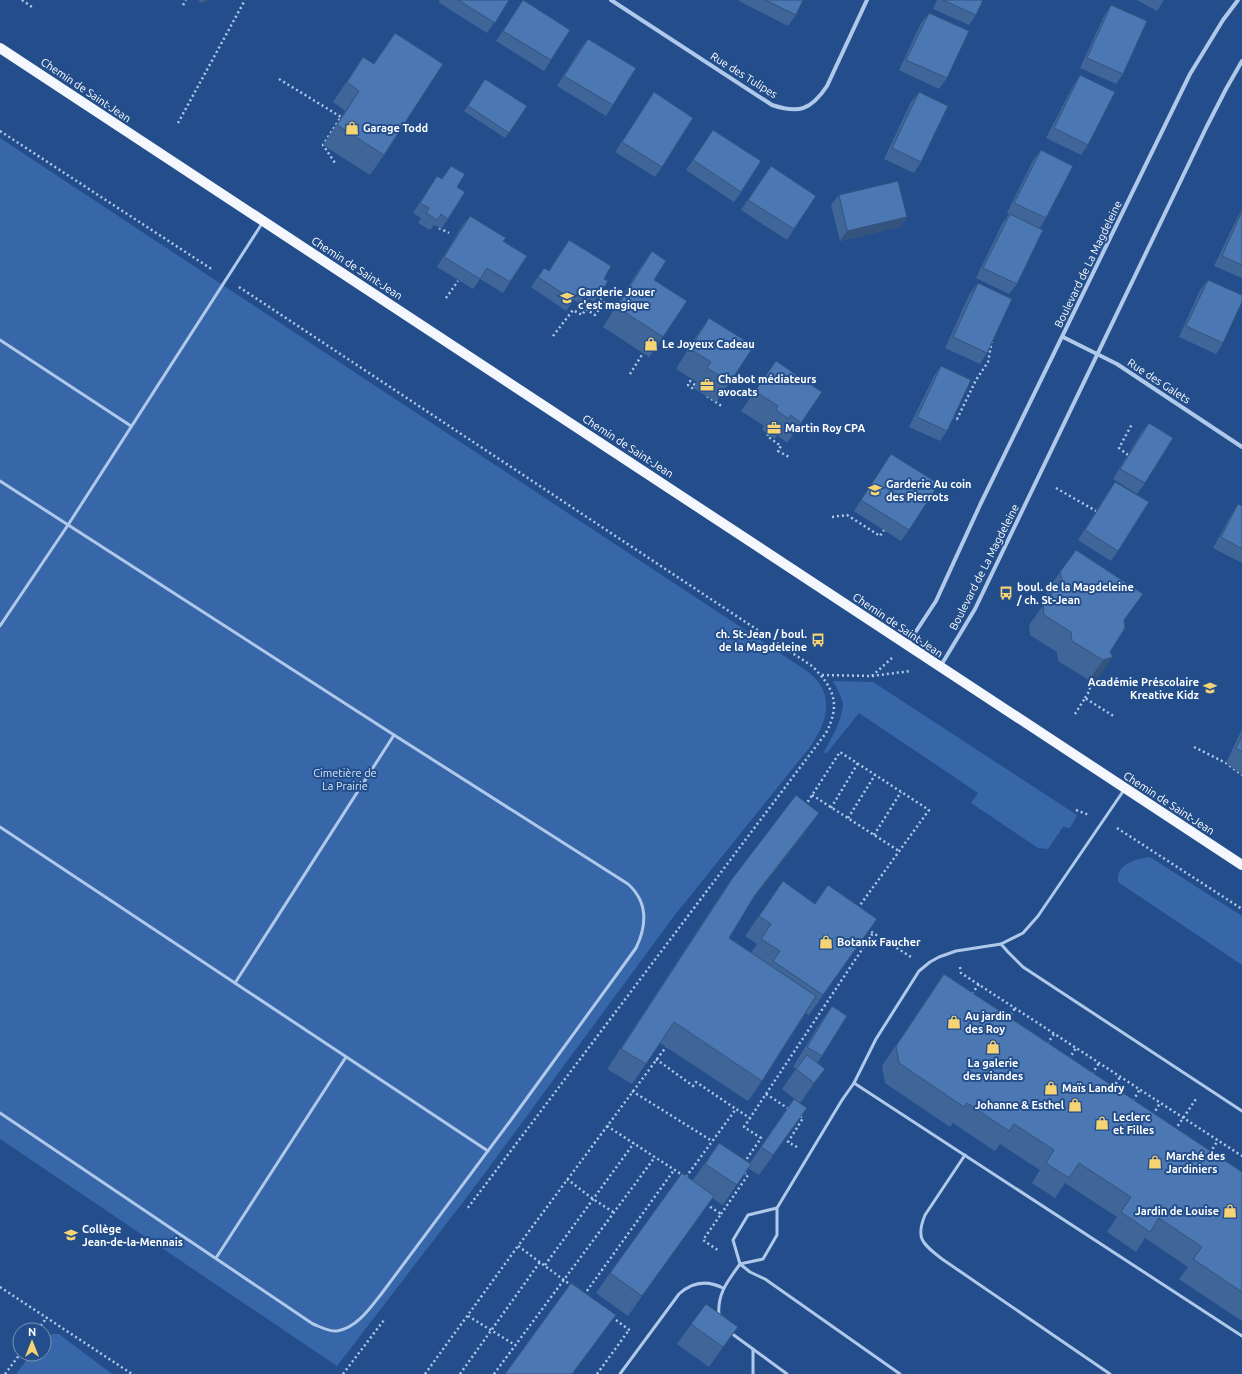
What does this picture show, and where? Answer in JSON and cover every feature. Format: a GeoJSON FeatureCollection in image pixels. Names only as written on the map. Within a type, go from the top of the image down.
{"type":"FeatureCollection","features":[{"type":"Feature","properties":{"kind":"main road","name":"Chemin de Saint-Jean"},"geometry":{"type":"LineString","coordinates":[[0,48],[1242,865]]}},
{"type":"Feature","properties":{"kind":"street","name":"Rue des Tulipes"},"geometry":{"type":"LineString","coordinates":[[611,0],[772,105],[784,109],[799,110],[810,106],[820,97],[827,86],[867,0]]}},
{"type":"Feature","properties":{"kind":"street","name":"Boulevard de La Magdeleine"},"geometry":{"type":"LineString","coordinates":[[907,645],[936,601],[987,491],[1190,74],[1223,20],[1238,0]]}},
{"type":"Feature","properties":{"kind":"street","name":"Boulevard de La Magdeleine"},"geometry":{"type":"LineString","coordinates":[[940,667],[975,609],[1206,128],[1242,61]]}},
{"type":"Feature","properties":{"kind":"street","name":"Rue des Galets"},"geometry":{"type":"LineString","coordinates":[[1063,337],[1098,354],[1133,374],[1242,447]]}},
{"type":"Feature","properties":{"kind":"lane"},"geometry":{"type":"LineString","coordinates":[[0,626],[68,525],[264,222]]}},
{"type":"Feature","properties":{"kind":"lane"},"geometry":{"type":"LineString","coordinates":[[0,340],[131,426]]}},
{"type":"Feature","properties":{"kind":"lane"},"geometry":{"type":"LineString","coordinates":[[0,481],[394,736],[628,884],[640,898],[643,911],[641,937],[636,948],[382,1293],[356,1322],[337,1331],[326,1330],[313,1324],[0,1113]]}},
{"type":"Feature","properties":{"kind":"lane"},"geometry":{"type":"LineString","coordinates":[[235,983],[394,736]]}},
{"type":"Feature","properties":{"kind":"lane"},"geometry":{"type":"LineString","coordinates":[[719,1322],[719,1305],[723,1288],[740,1264],[763,1259],[778,1235],[777,1208],[842,1100],[854,1083],[876,1039],[919,971],[935,959],[956,951],[1001,944],[1023,933],[1034,921],[1125,788]]}},
{"type":"Feature","properties":{"kind":"lane"},"geometry":{"type":"LineString","coordinates":[[0,827],[488,1151]]}},
{"type":"Feature","properties":{"kind":"lane"},"geometry":{"type":"LineString","coordinates":[[1001,944],[1023,967],[1242,1111]]}},
{"type":"Feature","properties":{"kind":"lane"},"geometry":{"type":"LineString","coordinates":[[216,1258],[346,1057]]}},
{"type":"Feature","properties":{"kind":"lane"},"geometry":{"type":"LineString","coordinates":[[854,1083],[1242,1336]]}},
{"type":"Feature","properties":{"kind":"lane"},"geometry":{"type":"LineString","coordinates":[[965,1155],[925,1215],[921,1225],[920,1234],[923,1241],[928,1248],[942,1259],[1110,1374]]}},
{"type":"Feature","properties":{"kind":"lane"},"geometry":{"type":"LineString","coordinates":[[777,1208],[748,1215],[733,1240],[740,1264],[750,1272],[765,1278],[897,1373]]}},
{"type":"Feature","properties":{"kind":"lane"},"geometry":{"type":"LineString","coordinates":[[620,1374],[685,1288],[692,1284],[702,1283],[714,1284],[723,1288]]}},
{"type":"Feature","properties":{"kind":"lane"},"geometry":{"type":"LineString","coordinates":[[728,1331],[787,1374]]}},
{"type":"Feature","properties":{"kind":"lane"},"geometry":{"type":"LineString","coordinates":[[753,1349],[753,1374]]}},
{"type":"Feature","properties":{"kind":"path"},"geometry":{"type":"LineString","coordinates":[[22,0],[32,7]]}},
{"type":"Feature","properties":{"kind":"path"},"geometry":{"type":"LineString","coordinates":[[183,5],[186,0]]}},
{"type":"Feature","properties":{"kind":"path"},"geometry":{"type":"LineString","coordinates":[[178,123],[245,0]]}},
{"type":"Feature","properties":{"kind":"path"},"geometry":{"type":"LineString","coordinates":[[278,79],[341,118],[323,145],[335,163]]}},
{"type":"Feature","properties":{"kind":"path"},"geometry":{"type":"LineString","coordinates":[[0,131],[219,274]]}},
{"type":"Feature","properties":{"kind":"path"},"geometry":{"type":"LineString","coordinates":[[437,227],[449,233]]}},
{"type":"Feature","properties":{"kind":"path"},"geometry":{"type":"LineString","coordinates":[[446,298],[458,281]]}},
{"type":"Feature","properties":{"kind":"path"},"geometry":{"type":"LineString","coordinates":[[234,284],[805,661],[822,675],[828,685],[835,704],[832,721],[826,733],[465,1212]]}},
{"type":"Feature","properties":{"kind":"path"},"geometry":{"type":"LineString","coordinates":[[553,336],[573,310],[582,315],[586,309],[595,315],[604,302],[597,297]]}},
{"type":"Feature","properties":{"kind":"path"},"geometry":{"type":"LineString","coordinates":[[952,417],[957,419],[976,380],[988,362],[994,334]]}},
{"type":"Feature","properties":{"kind":"path"},"geometry":{"type":"LineString","coordinates":[[630,374],[643,353]]}},
{"type":"Feature","properties":{"kind":"path"},"geometry":{"type":"LineString","coordinates":[[695,385],[690,382],[688,385],[699,392]]}},
{"type":"Feature","properties":{"kind":"path"},"geometry":{"type":"LineString","coordinates":[[705,395],[724,407]]}},
{"type":"Feature","properties":{"kind":"path"},"geometry":{"type":"LineString","coordinates":[[1128,456],[1120,448],[1132,424]]}},
{"type":"Feature","properties":{"kind":"path"},"geometry":{"type":"LineString","coordinates":[[768,434],[767,436],[781,446],[778,451],[789,457]]}},
{"type":"Feature","properties":{"kind":"path"},"geometry":{"type":"LineString","coordinates":[[1056,488],[1096,511]]}},
{"type":"Feature","properties":{"kind":"path"},"geometry":{"type":"LineString","coordinates":[[832,517],[847,515],[880,536],[884,530]]}},
{"type":"Feature","properties":{"kind":"path"},"geometry":{"type":"LineString","coordinates":[[872,676],[907,645]]}},
{"type":"Feature","properties":{"kind":"path"},"geometry":{"type":"LineString","coordinates":[[822,675],[872,676],[940,667]]}},
{"type":"Feature","properties":{"kind":"path"},"geometry":{"type":"LineString","coordinates":[[1075,714],[1090,690],[1089,680]]}},
{"type":"Feature","properties":{"kind":"path"},"geometry":{"type":"LineString","coordinates":[[1085,698],[1115,717]]}},
{"type":"Feature","properties":{"kind":"path"},"geometry":{"type":"LineString","coordinates":[[1194,747],[1226,763],[1242,775]]}},
{"type":"Feature","properties":{"kind":"path"},"geometry":{"type":"LineString","coordinates":[[804,807],[840,752],[929,810],[855,912]]}},
{"type":"Feature","properties":{"kind":"path"},"geometry":{"type":"LineString","coordinates":[[831,808],[858,763]]}},
{"type":"Feature","properties":{"kind":"path"},"geometry":{"type":"LineString","coordinates":[[848,818],[875,775]]}},
{"type":"Feature","properties":{"kind":"path"},"geometry":{"type":"LineString","coordinates":[[874,835],[901,792]]}},
{"type":"Feature","properties":{"kind":"path"},"geometry":{"type":"LineString","coordinates":[[812,795],[899,852]]}},
{"type":"Feature","properties":{"kind":"path"},"geometry":{"type":"LineString","coordinates":[[1076,810],[1104,820],[1242,909]]}},
{"type":"Feature","properties":{"kind":"path"},"geometry":{"type":"LineString","coordinates":[[862,926],[903,952]]}},
{"type":"Feature","properties":{"kind":"path"},"geometry":{"type":"LineString","coordinates":[[744,1163],[761,1138],[744,1127],[873,933]]}},
{"type":"Feature","properties":{"kind":"path"},"geometry":{"type":"LineString","coordinates":[[961,973],[1242,1156]]}},
{"type":"Feature","properties":{"kind":"path"},"geometry":{"type":"LineString","coordinates":[[971,996],[979,984]]}},
{"type":"Feature","properties":{"kind":"path"},"geometry":{"type":"LineString","coordinates":[[1008,1020],[1015,1008]]}},
{"type":"Feature","properties":{"kind":"path"},"geometry":{"type":"LineString","coordinates":[[1046,1045],[1054,1034]]}},
{"type":"Feature","properties":{"kind":"path"},"geometry":{"type":"LineString","coordinates":[[425,1374],[666,1046]]}},
{"type":"Feature","properties":{"kind":"path"},"geometry":{"type":"LineString","coordinates":[[1068,1060],[1076,1048]]}},
{"type":"Feature","properties":{"kind":"path"},"geometry":{"type":"LineString","coordinates":[[656,1059],[693,1086],[696,1082],[750,1118]]}},
{"type":"Feature","properties":{"kind":"path"},"geometry":{"type":"LineString","coordinates":[[1091,1075],[1099,1063]]}},
{"type":"Feature","properties":{"kind":"path"},"geometry":{"type":"LineString","coordinates":[[1112,1088],[1120,1077]]}},
{"type":"Feature","properties":{"kind":"path"},"geometry":{"type":"LineString","coordinates":[[1171,1136],[1205,1086]]}},
{"type":"Feature","properties":{"kind":"path"},"geometry":{"type":"LineString","coordinates":[[1132,1102],[1140,1089]]}},
{"type":"Feature","properties":{"kind":"path"},"geometry":{"type":"LineString","coordinates":[[632,1091],[712,1141]]}},
{"type":"Feature","properties":{"kind":"path"},"geometry":{"type":"LineString","coordinates":[[766,1094],[790,1110]]}},
{"type":"Feature","properties":{"kind":"path"},"geometry":{"type":"LineString","coordinates":[[1153,1115],[1160,1103]]}},
{"type":"Feature","properties":{"kind":"path"},"geometry":{"type":"LineString","coordinates":[[682,1181],[736,1109]]}},
{"type":"Feature","properties":{"kind":"path"},"geometry":{"type":"LineString","coordinates":[[788,1142],[803,1118],[796,1114]]}},
{"type":"Feature","properties":{"kind":"path"},"geometry":{"type":"LineString","coordinates":[[607,1126],[686,1177]]}},
{"type":"Feature","properties":{"kind":"path"},"geometry":{"type":"LineString","coordinates":[[1206,1159],[1218,1140]]}},
{"type":"Feature","properties":{"kind":"path"},"geometry":{"type":"LineString","coordinates":[[545,1265],[634,1143]]}},
{"type":"Feature","properties":{"kind":"path"},"geometry":{"type":"LineString","coordinates":[[494,1374],[655,1157]]}},
{"type":"Feature","properties":{"kind":"path"},"geometry":{"type":"LineString","coordinates":[[579,1291],[584,1295],[674,1170]]}},
{"type":"Feature","properties":{"kind":"path"},"geometry":{"type":"LineString","coordinates":[[702,1240],[748,1175],[739,1170]]}},
{"type":"Feature","properties":{"kind":"path"},"geometry":{"type":"LineString","coordinates":[[567,1179],[613,1212]]}},
{"type":"Feature","properties":{"kind":"path"},"geometry":{"type":"LineString","coordinates":[[703,1202],[721,1214]]}},
{"type":"Feature","properties":{"kind":"path"},"geometry":{"type":"LineString","coordinates":[[518,1246],[574,1287]]}},
{"type":"Feature","properties":{"kind":"path"},"geometry":{"type":"LineString","coordinates":[[460,1374],[540,1262]]}},
{"type":"Feature","properties":{"kind":"path"},"geometry":{"type":"LineString","coordinates":[[0,1287],[132,1374]]}},
{"type":"Feature","properties":{"kind":"path"},"geometry":{"type":"LineString","coordinates":[[343,1374],[388,1314]]}},
{"type":"Feature","properties":{"kind":"path"},"geometry":{"type":"LineString","coordinates":[[608,1314],[644,1341]]}},
{"type":"Feature","properties":{"kind":"path"},"geometry":{"type":"LineString","coordinates":[[468,1316],[515,1345]]}},
{"type":"Feature","properties":{"kind":"path"},"geometry":{"type":"LineString","coordinates":[[44,1322],[47,1317]]}},
{"type":"Feature","properties":{"kind":"path"},"geometry":{"type":"LineString","coordinates":[[597,1374],[629,1330]]}},
{"type":"Feature","properties":{"kind":"path"},"geometry":{"type":"LineString","coordinates":[[5,1374],[14,1362]]}},
{"type":"Feature","properties":{"kind":"green space","name":"Cimetière de La Prairie"},"geometry":{"type":"Polygon","coordinates":[[[0,138],[804,669],[820,684],[824,693],[826,712],[824,721],[810,747],[674,916],[473,1189],[337,1366],[0,1139],[0,138]]]}},
{"type":"Feature","properties":{"kind":"green space"},"geometry":{"type":"Polygon","coordinates":[[[833,681],[873,682],[1077,815],[1070,828],[1063,827],[1048,849],[1038,848],[971,803],[978,793],[859,713],[826,754],[824,752],[833,736],[843,705],[841,696],[833,681]]]}},
{"type":"Feature","properties":{"kind":"green space"},"geometry":{"type":"Polygon","coordinates":[[[1150,857],[1242,916],[1242,965],[1118,882],[1118,876],[1123,867],[1138,859],[1150,857]]]}},
{"type":"Feature","properties":{"kind":"green space"},"geometry":{"type":"Polygon","coordinates":[[[52,1334],[59,1334],[112,1374],[16,1374],[25,1362],[52,1362],[52,1334]]]}},
{"type":"Feature","properties":{"kind":"building"},"geometry":{"type":"Polygon","coordinates":[[[458,0],[509,0],[495,23],[458,0]]]}},
{"type":"Feature","properties":{"kind":"building"},"geometry":{"type":"Polygon","coordinates":[[[523,0],[570,30],[551,60],[503,31],[523,0]]]}},
{"type":"Feature","properties":{"kind":"building"},"geometry":{"type":"Polygon","coordinates":[[[765,0],[803,0],[796,15],[765,0]]]}},
{"type":"Feature","properties":{"kind":"building"},"geometry":{"type":"Polygon","coordinates":[[[943,0],[983,0],[976,15],[943,0]]]}},
{"type":"Feature","properties":{"kind":"building"},"geometry":{"type":"Polygon","coordinates":[[[1111,5],[1147,21],[1123,74],[1087,58],[1111,5]]]}},
{"type":"Feature","properties":{"kind":"building"},"geometry":{"type":"Polygon","coordinates":[[[929,13],[969,31],[947,78],[906,60],[929,13]]]}},
{"type":"Feature","properties":{"kind":"building"},"geometry":{"type":"Polygon","coordinates":[[[395,33],[443,64],[384,155],[337,125],[359,91],[347,82],[363,57],[374,64],[395,33]]]}},
{"type":"Feature","properties":{"kind":"building"},"geometry":{"type":"Polygon","coordinates":[[[588,39],[636,68],[613,105],[564,76],[588,39]]]}},
{"type":"Feature","properties":{"kind":"building"},"geometry":{"type":"Polygon","coordinates":[[[1080,75],[1115,92],[1088,145],[1054,128],[1080,75]]]}},
{"type":"Feature","properties":{"kind":"building"},"geometry":{"type":"Polygon","coordinates":[[[485,79],[527,106],[509,133],[468,106],[485,79]]]}},
{"type":"Feature","properties":{"kind":"building"},"geometry":{"type":"Polygon","coordinates":[[[654,92],[693,118],[662,167],[622,142],[654,92]]]}},
{"type":"Feature","properties":{"kind":"building"},"geometry":{"type":"Polygon","coordinates":[[[919,92],[948,106],[921,162],[892,148],[919,92]]]}},
{"type":"Feature","properties":{"kind":"building"},"geometry":{"type":"Polygon","coordinates":[[[713,130],[761,161],[741,192],[693,160],[713,130]]]}},
{"type":"Feature","properties":{"kind":"building"},"geometry":{"type":"Polygon","coordinates":[[[1041,150],[1073,166],[1046,218],[1014,203],[1041,150]]]}},
{"type":"Feature","properties":{"kind":"building"},"geometry":{"type":"Polygon","coordinates":[[[451,166],[465,174],[457,187],[465,192],[448,219],[441,214],[437,220],[426,213],[429,208],[420,203],[437,176],[442,179],[451,166]]]}},
{"type":"Feature","properties":{"kind":"building"},"geometry":{"type":"Polygon","coordinates":[[[771,166],[816,196],[794,229],[748,200],[771,166]]]}},
{"type":"Feature","properties":{"kind":"building"},"geometry":{"type":"Polygon","coordinates":[[[898,181],[907,217],[847,231],[839,195],[898,181]]]}},
{"type":"Feature","properties":{"kind":"building"},"geometry":{"type":"Polygon","coordinates":[[[1242,211],[1242,265],[1222,256],[1242,211]]]}},
{"type":"Feature","properties":{"kind":"building"},"geometry":{"type":"Polygon","coordinates":[[[1010,214],[1043,230],[1017,284],[983,268],[1010,214]]]}},
{"type":"Feature","properties":{"kind":"building"},"geometry":{"type":"Polygon","coordinates":[[[470,216],[506,238],[503,241],[527,256],[510,282],[487,268],[480,279],[444,257],[470,216]]]}},
{"type":"Feature","properties":{"kind":"building"},"geometry":{"type":"Polygon","coordinates":[[[569,240],[611,266],[604,279],[608,281],[601,292],[596,288],[591,296],[580,289],[573,300],[538,277],[544,268],[549,271],[569,240]]]}},
{"type":"Feature","properties":{"kind":"building"},"geometry":{"type":"Polygon","coordinates":[[[652,251],[666,261],[654,280],[687,301],[663,337],[617,307],[652,251]]]}},
{"type":"Feature","properties":{"kind":"building"},"geometry":{"type":"Polygon","coordinates":[[[1208,280],[1242,295],[1242,302],[1223,343],[1186,326],[1208,280]]]}},
{"type":"Feature","properties":{"kind":"building"},"geometry":{"type":"Polygon","coordinates":[[[978,283],[1012,299],[987,353],[953,337],[978,283]]]}},
{"type":"Feature","properties":{"kind":"building"},"geometry":{"type":"Polygon","coordinates":[[[709,318],[754,346],[730,382],[707,368],[711,362],[690,349],[709,318]]]}},
{"type":"Feature","properties":{"kind":"building"},"geometry":{"type":"Polygon","coordinates":[[[776,361],[822,392],[801,423],[791,415],[789,419],[776,410],[778,406],[755,391],[776,361]]]}},
{"type":"Feature","properties":{"kind":"building"},"geometry":{"type":"Polygon","coordinates":[[[941,366],[971,380],[947,431],[917,417],[941,366]]]}},
{"type":"Feature","properties":{"kind":"building"},"geometry":{"type":"Polygon","coordinates":[[[1149,423],[1173,438],[1145,483],[1120,469],[1149,423]]]}},
{"type":"Feature","properties":{"kind":"building"},"geometry":{"type":"Polygon","coordinates":[[[891,454],[939,484],[909,530],[861,500],[891,454]]]}},
{"type":"Feature","properties":{"kind":"building"},"geometry":{"type":"Polygon","coordinates":[[[1115,482],[1149,502],[1118,551],[1085,530],[1115,482]]]}},
{"type":"Feature","properties":{"kind":"building"},"geometry":{"type":"Polygon","coordinates":[[[1238,504],[1242,506],[1242,549],[1221,537],[1238,504]]]}},
{"type":"Feature","properties":{"kind":"building"},"geometry":{"type":"Polygon","coordinates":[[[1076,550],[1143,594],[1124,620],[1125,628],[1110,652],[1113,657],[1103,660],[1072,641],[1071,632],[1044,615],[1043,605],[1062,580],[1060,572],[1076,550]]]}},
{"type":"Feature","properties":{"kind":"building"},"geometry":{"type":"Polygon","coordinates":[[[1242,736],[1242,752],[1236,748],[1242,736]]]}},
{"type":"Feature","properties":{"kind":"building"},"geometry":{"type":"Polygon","coordinates":[[[796,795],[819,813],[755,895],[729,938],[816,996],[762,1081],[674,1022],[646,1064],[621,1049],[732,879],[796,795]]]}},
{"type":"Feature","properties":{"kind":"building"},"geometry":{"type":"Polygon","coordinates":[[[783,881],[815,904],[828,885],[877,919],[823,995],[773,961],[780,951],[761,939],[771,924],[759,916],[783,881]]]}},
{"type":"Feature","properties":{"kind":"building"},"geometry":{"type":"Polygon","coordinates":[[[944,974],[1242,1172],[1242,1292],[1193,1259],[1202,1247],[1159,1218],[1150,1232],[1121,1212],[1131,1197],[1079,1163],[1069,1178],[1046,1163],[1054,1150],[1014,1124],[1009,1131],[967,1103],[964,1107],[899,1063],[896,1046],[944,974]]]}},
{"type":"Feature","properties":{"kind":"building"},"geometry":{"type":"Polygon","coordinates":[[[832,1006],[847,1016],[822,1056],[807,1047],[832,1006]]]}},
{"type":"Feature","properties":{"kind":"building"},"geometry":{"type":"Polygon","coordinates":[[[807,1055],[825,1069],[814,1083],[796,1069],[807,1055]]]}},
{"type":"Feature","properties":{"kind":"building"},"geometry":{"type":"Polygon","coordinates":[[[794,1099],[807,1108],[773,1155],[761,1147],[794,1099]]]}},
{"type":"Feature","properties":{"kind":"building"},"geometry":{"type":"Polygon","coordinates":[[[719,1143],[751,1164],[737,1185],[705,1164],[719,1143]]]}},
{"type":"Feature","properties":{"kind":"building"},"geometry":{"type":"Polygon","coordinates":[[[682,1173],[714,1196],[642,1296],[610,1273],[682,1173]]]}},
{"type":"Feature","properties":{"kind":"building"},"geometry":{"type":"Polygon","coordinates":[[[571,1283],[616,1315],[572,1374],[505,1374],[571,1283]]]}},
{"type":"Feature","properties":{"kind":"building"},"geometry":{"type":"Polygon","coordinates":[[[706,1304],[738,1327],[723,1347],[691,1324],[706,1304]]]}},
{"type":"Feature","properties":{"kind":"place","name":"Garage Todd"},"geometry":{"type":"Point","coordinates":[352,128]}},
{"type":"Feature","properties":{"kind":"place","name":"Garderie Jouer c'est magique"},"geometry":{"type":"Point","coordinates":[567,298]}},
{"type":"Feature","properties":{"kind":"place","name":"Le Joyeux Cadeau"},"geometry":{"type":"Point","coordinates":[651,344]}},
{"type":"Feature","properties":{"kind":"place","name":"Chabot médiateurs avocats"},"geometry":{"type":"Point","coordinates":[707,385]}},
{"type":"Feature","properties":{"kind":"place","name":"Martin Roy CPA"},"geometry":{"type":"Point","coordinates":[774,428]}},
{"type":"Feature","properties":{"kind":"place","name":"Garderie Au coin des Pierrots"},"geometry":{"type":"Point","coordinates":[875,490]}},
{"type":"Feature","properties":{"kind":"place","name":"boul. de la Magdeleine / ch. St-Jean"},"geometry":{"type":"Point","coordinates":[1006,593]}},
{"type":"Feature","properties":{"kind":"place","name":"ch. St-Jean / boul. de la Magdeleine"},"geometry":{"type":"Point","coordinates":[818,640]}},
{"type":"Feature","properties":{"kind":"place","name":"Académie Préscolaire Kreative Kidz"},"geometry":{"type":"Point","coordinates":[1210,688]}},
{"type":"Feature","properties":{"kind":"place","name":"Botanix Faucher"},"geometry":{"type":"Point","coordinates":[826,942]}},
{"type":"Feature","properties":{"kind":"place","name":"Au jardin des Roy"},"geometry":{"type":"Point","coordinates":[954,1022]}},
{"type":"Feature","properties":{"kind":"place","name":"La galerie des viandes"},"geometry":{"type":"Point","coordinates":[993,1047]}},
{"type":"Feature","properties":{"kind":"place","name":"Maïs Landry"},"geometry":{"type":"Point","coordinates":[1051,1088]}},
{"type":"Feature","properties":{"kind":"place","name":"Johanne & Esthel"},"geometry":{"type":"Point","coordinates":[1075,1105]}},
{"type":"Feature","properties":{"kind":"place","name":"Leclerc et Filles"},"geometry":{"type":"Point","coordinates":[1102,1123]}},
{"type":"Feature","properties":{"kind":"place","name":"Marché des Jardiniers"},"geometry":{"type":"Point","coordinates":[1155,1162]}},
{"type":"Feature","properties":{"kind":"place","name":"Jardin de Louise"},"geometry":{"type":"Point","coordinates":[1230,1211]}},
{"type":"Feature","properties":{"kind":"place","name":"Collège Jean-de-la-Mennais"},"geometry":{"type":"Point","coordinates":[71,1235]}}]}
